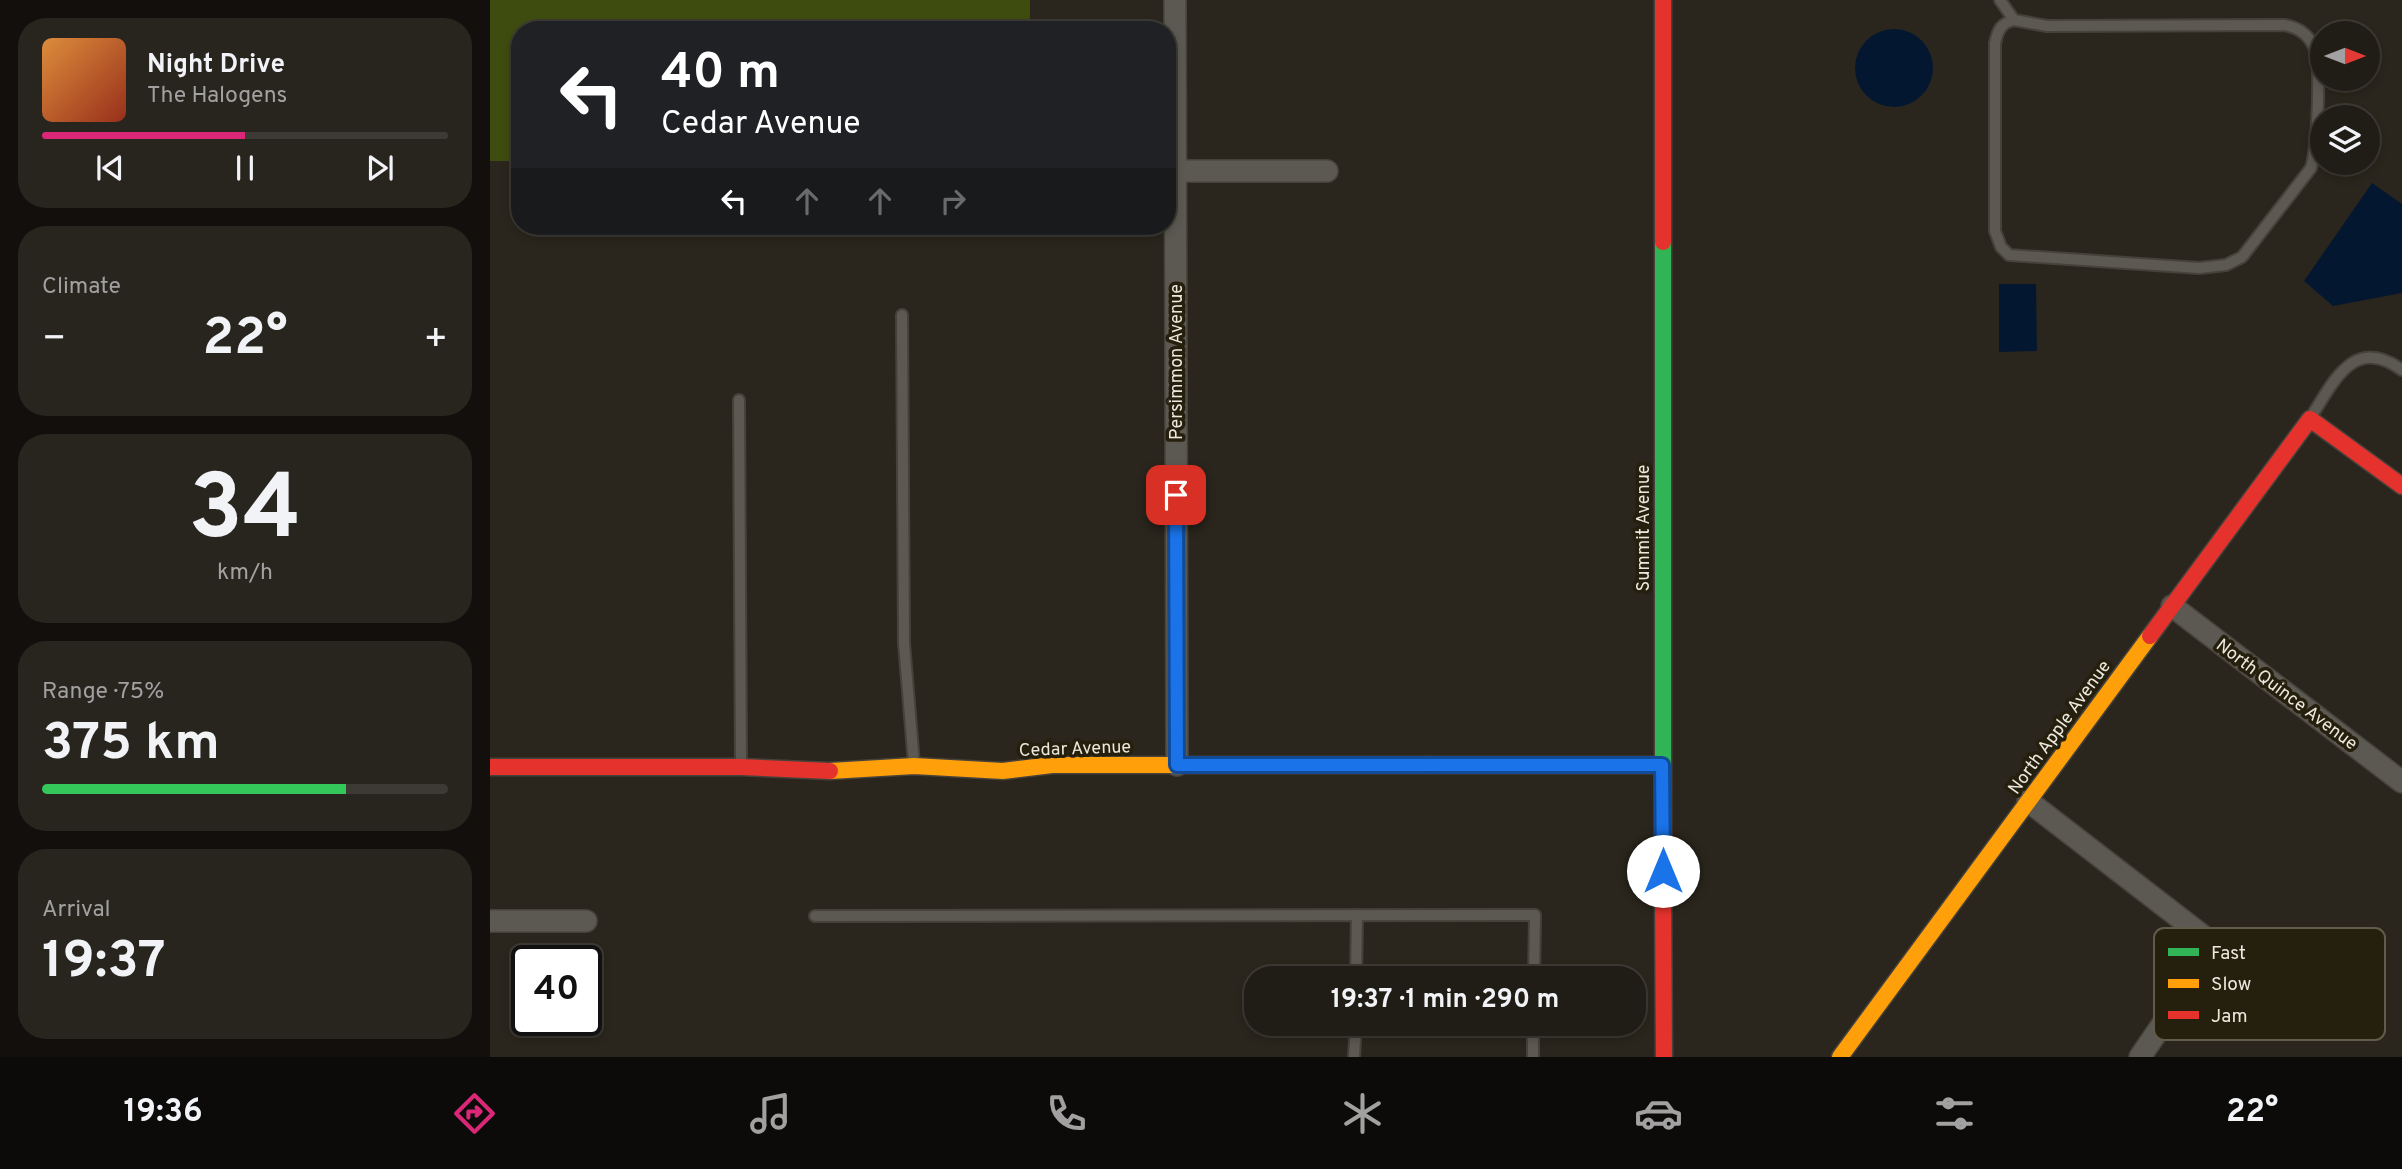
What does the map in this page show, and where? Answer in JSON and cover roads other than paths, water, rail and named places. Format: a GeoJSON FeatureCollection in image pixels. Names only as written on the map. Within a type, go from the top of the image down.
{"type":"FeatureCollection","features":[{"type":"Feature","properties":{"kind":"street","name":"Persimmon Avenue"},"geometry":{"type":"LineString","coordinates":[[1175,0],[1175,21]]}},
{"type":"Feature","properties":{"kind":"street","name":"Summit Avenue"},"geometry":{"type":"LineString","coordinates":[[1663,0],[1664,1057]]}},
{"type":"Feature","properties":{"kind":"street"},"geometry":{"type":"LineString","coordinates":[[1176,171],[1326,171]]}},
{"type":"Feature","properties":{"kind":"street","name":"Persimmon Avenue"},"geometry":{"type":"LineString","coordinates":[[1175,235],[1177,765]]}},
{"type":"Feature","properties":{"kind":"street"},"geometry":{"type":"LineString","coordinates":[[2310,419],[2402,486]]}},
{"type":"Feature","properties":{"kind":"street","name":"North Apple Avenue"},"geometry":{"type":"LineString","coordinates":[[1840,1057],[2310,419]]}},
{"type":"Feature","properties":{"kind":"street","name":"North Quince Avenue"},"geometry":{"type":"LineString","coordinates":[[2172,607],[2402,782]]}},
{"type":"Feature","properties":{"kind":"street","name":"Cedar Avenue"},"geometry":{"type":"LineString","coordinates":[[490,767],[741,767],[814,772],[914,766],[1003,771],[1052,765],[1662,765]]}},
{"type":"Feature","properties":{"kind":"street"},"geometry":{"type":"LineString","coordinates":[[2028,801],[2193,928]]}},
{"type":"Feature","properties":{"kind":"street"},"geometry":{"type":"LineString","coordinates":[[490,921],[586,921]]}},
{"type":"Feature","properties":{"kind":"street"},"geometry":{"type":"LineString","coordinates":[[2140,1057],[2154,1037]]}},
{"type":"Feature","properties":{"kind":"lane"},"geometry":{"type":"LineString","coordinates":[[2000,0],[2014,20],[2047,26],[2284,24],[2294,27],[2305,34],[2315,48],[2315,154],[2311,168],[2242,257],[2226,265],[2199,268],[2009,255],[2001,247],[1995,231],[1995,43],[1997,32],[2004,23],[2014,20]]}},
{"type":"Feature","properties":{"kind":"lane"},"geometry":{"type":"LineString","coordinates":[[902,315],[904,643],[914,766]]}},
{"type":"Feature","properties":{"kind":"lane"},"geometry":{"type":"LineString","coordinates":[[2310,419],[2338,374],[2356,359],[2370,356],[2388,359],[2402,369]]}},
{"type":"Feature","properties":{"kind":"lane"},"geometry":{"type":"LineString","coordinates":[[740,400],[741,767]]}},
{"type":"Feature","properties":{"kind":"lane"},"geometry":{"type":"LineString","coordinates":[[1356,966],[1357,915]]}},
{"type":"Feature","properties":{"kind":"lane"},"geometry":{"type":"LineString","coordinates":[[815,916],[1535,915],[1534,966]]}},
{"type":"Feature","properties":{"kind":"lane"},"geometry":{"type":"LineString","coordinates":[[1354,1057],[1355,1036]]}},
{"type":"Feature","properties":{"kind":"lane"},"geometry":{"type":"LineString","coordinates":[[1533,1036],[1533,1057]]}},
{"type":"Feature","properties":{"kind":"water"},"geometry":{"type":"Polygon","coordinates":[[[1886,29],[1902,29],[1916,35],[1927,46],[1933,60],[1933,76],[1927,90],[1916,101],[1902,107],[1886,107],[1872,101],[1861,90],[1855,76],[1855,60],[1861,46],[1872,35],[1886,29]]]}},
{"type":"Feature","properties":{"kind":"water"},"geometry":{"type":"Polygon","coordinates":[[[2372,183],[2402,204],[2402,293],[2333,306],[2304,281],[2372,183]]]}},
{"type":"Feature","properties":{"kind":"water"},"geometry":{"type":"Polygon","coordinates":[[[1999,284],[2036,284],[2037,351],[1999,352],[1999,284]]]}}]}
